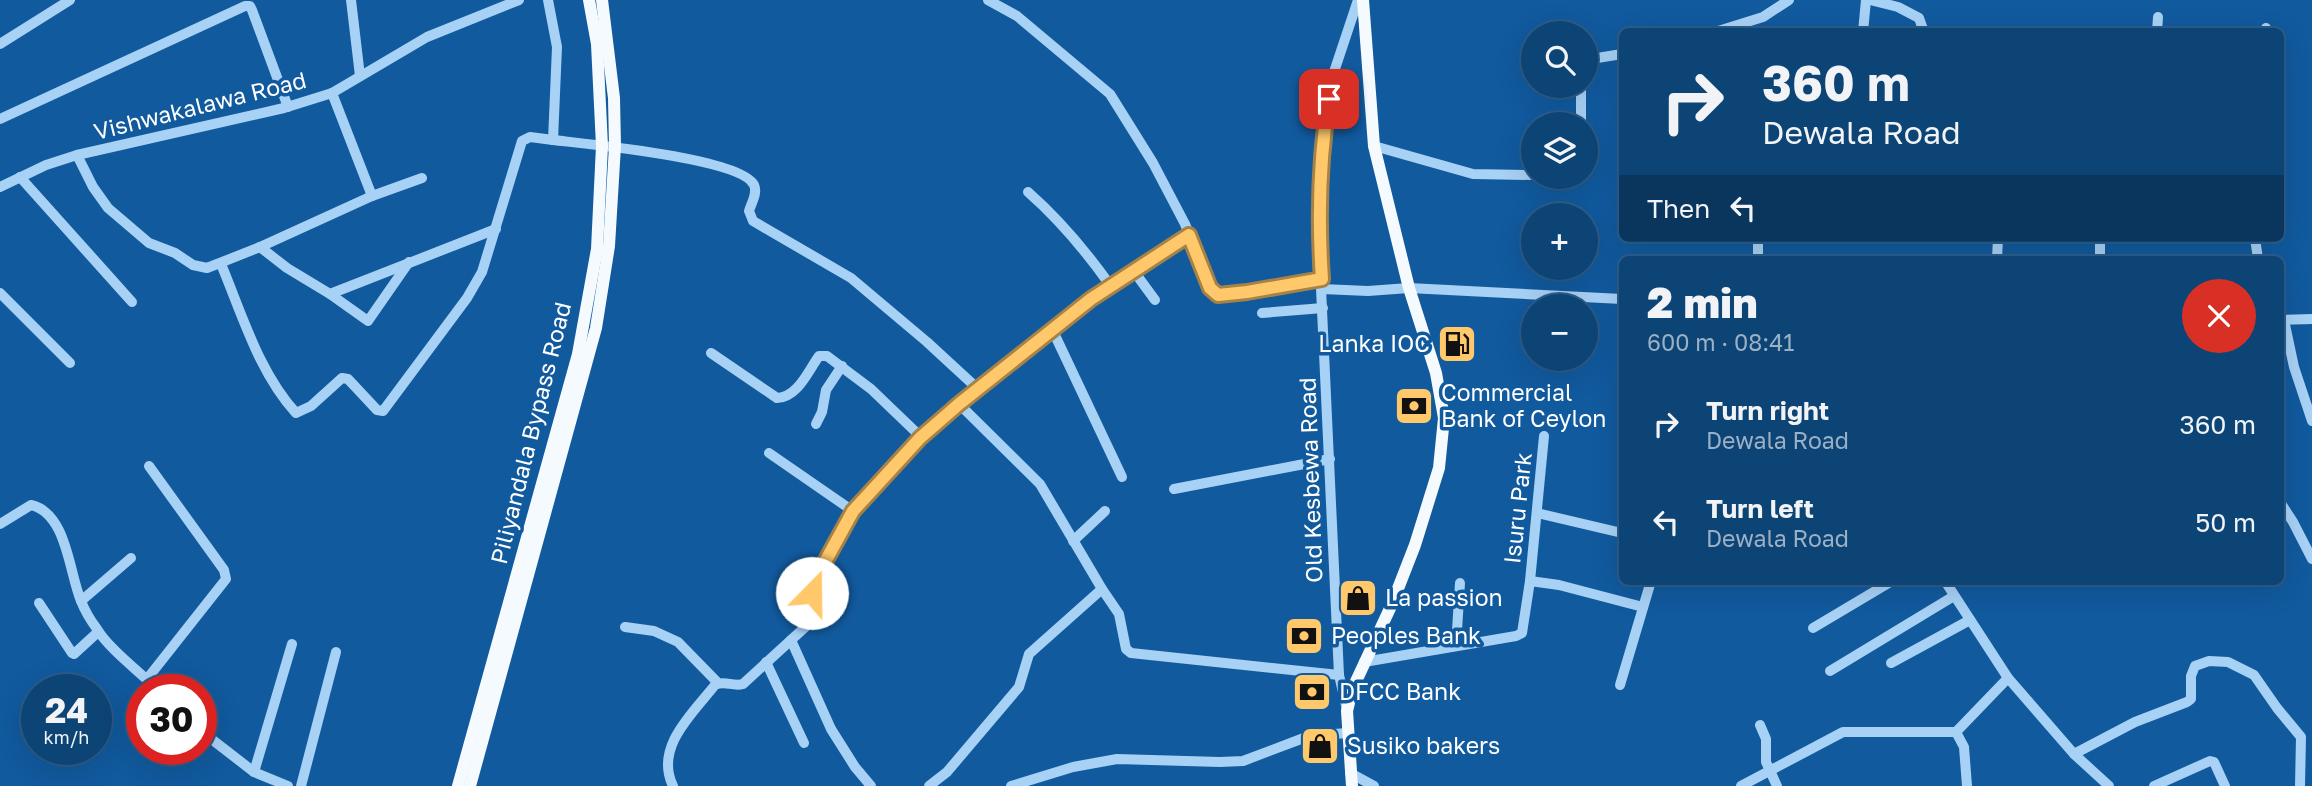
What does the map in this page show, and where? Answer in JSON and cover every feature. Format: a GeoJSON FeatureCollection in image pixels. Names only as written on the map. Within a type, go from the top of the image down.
{"type":"FeatureCollection","features":[{"type":"Feature","properties":{"kind":"main road","name":"Piliyandala Bypass Road"},"geometry":{"type":"LineString","coordinates":[[470,786],[596,328],[609,246],[608,146],[597,44],[589,0]]}},
{"type":"Feature","properties":{"kind":"main road","name":"Piliyandala Bypass Road"},"geometry":{"type":"LineString","coordinates":[[457,786],[578,354],[597,249],[614,98],[602,0]]}},
{"type":"Feature","properties":{"kind":"main road"},"geometry":{"type":"LineString","coordinates":[[1351,779],[1347,711],[1352,690],[1392,604],[1415,545],[1439,468],[1444,435],[1444,418],[1436,373],[1409,288],[1374,146],[1360,0]]}},
{"type":"Feature","properties":{"kind":"street"},"geometry":{"type":"LineString","coordinates":[[0,44],[70,0]]}},
{"type":"Feature","properties":{"kind":"street"},"geometry":{"type":"LineString","coordinates":[[351,0],[360,76]]}},
{"type":"Feature","properties":{"kind":"street","name":"Vishwakalawa Road"},"geometry":{"type":"LineString","coordinates":[[0,187],[46,164],[77,155],[288,107],[332,93],[426,37],[519,0]]}},
{"type":"Feature","properties":{"kind":"street"},"geometry":{"type":"LineString","coordinates":[[548,0],[557,47],[553,140]]}},
{"type":"Feature","properties":{"kind":"street"},"geometry":{"type":"LineString","coordinates":[[988,0],[1017,16],[1110,94],[1153,163],[1189,235],[1210,288],[1218,295],[1322,284],[1367,291],[1409,288],[1532,294]]}},
{"type":"Feature","properties":{"kind":"street","name":"Old Kesbewa Road"},"geometry":{"type":"LineString","coordinates":[[1347,711],[1339,675],[1318,224],[1325,126],[1334,72],[1360,0]]}},
{"type":"Feature","properties":{"kind":"street"},"geometry":{"type":"LineString","coordinates":[[1727,28],[1763,17],[1789,0]]}},
{"type":"Feature","properties":{"kind":"street"},"geometry":{"type":"LineString","coordinates":[[1864,28],[1868,0],[1898,3],[1919,18],[1923,28]]}},
{"type":"Feature","properties":{"kind":"street"},"geometry":{"type":"LineString","coordinates":[[0,119],[246,6],[250,6],[252,10],[288,107]]}},
{"type":"Feature","properties":{"kind":"street"},"geometry":{"type":"LineString","coordinates":[[2157,28],[2158,17]]}},
{"type":"Feature","properties":{"kind":"street"},"geometry":{"type":"LineString","coordinates":[[1598,58],[1619,54]]}},
{"type":"Feature","properties":{"kind":"street"},"geometry":{"type":"LineString","coordinates":[[332,93],[372,196]]}},
{"type":"Feature","properties":{"kind":"street"},"geometry":{"type":"LineString","coordinates":[[221,264],[257,351],[286,402],[296,413],[311,406],[342,377],[348,379],[377,410],[383,411],[467,298],[482,272],[522,141],[530,137],[675,156],[743,174],[754,185],[756,193],[749,211],[753,221],[850,278],[978,389]]}},
{"type":"Feature","properties":{"kind":"street"},"geometry":{"type":"LineString","coordinates":[[1374,146],[1473,174],[1521,175]]}},
{"type":"Feature","properties":{"kind":"street"},"geometry":{"type":"LineString","coordinates":[[77,155],[93,187],[108,208],[149,243],[175,253],[193,265],[207,268],[372,196],[422,178]]}},
{"type":"Feature","properties":{"kind":"street"},"geometry":{"type":"LineString","coordinates":[[20,177],[132,302]]}},
{"type":"Feature","properties":{"kind":"street"},"geometry":{"type":"LineString","coordinates":[[1028,192],[1076,239],[1110,285]]}},
{"type":"Feature","properties":{"kind":"street"},"geometry":{"type":"LineString","coordinates":[[330,294],[496,229]]}},
{"type":"Feature","properties":{"kind":"street"},"geometry":{"type":"LineString","coordinates":[[625,626],[654,631],[678,642],[718,683],[743,684],[814,619],[816,607],[812,587],[853,511],[920,438],[1052,329],[1110,285],[1189,235]]}},
{"type":"Feature","properties":{"kind":"street"},"geometry":{"type":"LineString","coordinates":[[260,247],[371,324],[409,262]]}},
{"type":"Feature","properties":{"kind":"street"},"geometry":{"type":"LineString","coordinates":[[1133,270],[1154,300]]}},
{"type":"Feature","properties":{"kind":"street"},"geometry":{"type":"LineString","coordinates":[[0,293],[70,363]]}},
{"type":"Feature","properties":{"kind":"street"},"geometry":{"type":"LineString","coordinates":[[1598,298],[1619,299]]}},
{"type":"Feature","properties":{"kind":"street"},"geometry":{"type":"LineString","coordinates":[[1262,313],[1323,307]]}},
{"type":"Feature","properties":{"kind":"street"},"geometry":{"type":"LineString","coordinates":[[2284,320],[2312,319]]}},
{"type":"Feature","properties":{"kind":"street"},"geometry":{"type":"LineString","coordinates":[[2284,328],[2312,421]]}},
{"type":"Feature","properties":{"kind":"street"},"geometry":{"type":"LineString","coordinates":[[1052,329],[1122,477]]}},
{"type":"Feature","properties":{"kind":"street"},"geometry":{"type":"LineString","coordinates":[[711,353],[777,398],[788,396],[799,386],[819,356],[827,356],[870,389],[920,438]]}},
{"type":"Feature","properties":{"kind":"street"},"geometry":{"type":"LineString","coordinates":[[816,424],[822,412],[824,395],[842,366]]}},
{"type":"Feature","properties":{"kind":"street"},"geometry":{"type":"LineString","coordinates":[[959,404],[1040,484],[1119,614],[1126,649],[1130,653],[1339,675]]}},
{"type":"Feature","properties":{"kind":"street","name":"Isuru Park"},"geometry":{"type":"LineString","coordinates":[[1364,662],[1522,633],[1530,581],[1544,436]]}},
{"type":"Feature","properties":{"kind":"street"},"geometry":{"type":"LineString","coordinates":[[769,453],[853,511]]}},
{"type":"Feature","properties":{"kind":"street"},"geometry":{"type":"LineString","coordinates":[[1174,489],[1329,458]]}},
{"type":"Feature","properties":{"kind":"street"},"geometry":{"type":"LineString","coordinates":[[149,466],[224,570],[226,579],[151,674]]}},
{"type":"Feature","properties":{"kind":"street"},"geometry":{"type":"LineString","coordinates":[[0,524],[32,505],[40,507],[57,525],[81,601],[98,632],[142,674]]}},
{"type":"Feature","properties":{"kind":"street"},"geometry":{"type":"LineString","coordinates":[[2284,508],[2312,559]]}},
{"type":"Feature","properties":{"kind":"street"},"geometry":{"type":"LineString","coordinates":[[1073,541],[1105,512]]}},
{"type":"Feature","properties":{"kind":"street"},"geometry":{"type":"LineString","coordinates":[[1537,513],[1619,532]]}},
{"type":"Feature","properties":{"kind":"street"},"geometry":{"type":"LineString","coordinates":[[81,601],[131,558]]}},
{"type":"Feature","properties":{"kind":"street"},"geometry":{"type":"LineString","coordinates":[[1530,581],[1559,585],[1643,607]]}},
{"type":"Feature","properties":{"kind":"street"},"geometry":{"type":"LineString","coordinates":[[1456,646],[1460,583]]}},
{"type":"Feature","properties":{"kind":"street"},"geometry":{"type":"LineString","coordinates":[[1620,685],[1650,585]]}},
{"type":"Feature","properties":{"kind":"street"},"geometry":{"type":"LineString","coordinates":[[1813,628],[1885,585]]}},
{"type":"Feature","properties":{"kind":"street"},"geometry":{"type":"LineString","coordinates":[[1947,585],[2008,678],[2074,754],[2109,786]]}},
{"type":"Feature","properties":{"kind":"street"},"geometry":{"type":"LineString","coordinates":[[929,786],[947,772],[1019,687],[1029,653],[1102,589]]}},
{"type":"Feature","properties":{"kind":"street"},"geometry":{"type":"LineString","coordinates":[[1830,671],[1954,596]]}},
{"type":"Feature","properties":{"kind":"street"},"geometry":{"type":"LineString","coordinates":[[39,603],[72,653],[98,632]]}},
{"type":"Feature","properties":{"kind":"street"},"geometry":{"type":"LineString","coordinates":[[1891,663],[1970,620]]}},
{"type":"Feature","properties":{"kind":"street"},"geometry":{"type":"LineString","coordinates":[[791,640],[831,729],[855,767],[871,786]]}},
{"type":"Feature","properties":{"kind":"street"},"geometry":{"type":"LineString","coordinates":[[254,772],[292,644]]}},
{"type":"Feature","properties":{"kind":"street"},"geometry":{"type":"LineString","coordinates":[[301,786],[336,652]]}},
{"type":"Feature","properties":{"kind":"street"},"geometry":{"type":"LineString","coordinates":[[766,662],[804,743]]}},
{"type":"Feature","properties":{"kind":"street"},"geometry":{"type":"LineString","coordinates":[[2074,754],[2135,722],[2187,702],[2191,699],[2191,676],[2195,666],[2209,662],[2228,662],[2259,679],[2277,708],[2301,737],[2300,786]]}},
{"type":"Feature","properties":{"kind":"street"},"geometry":{"type":"LineString","coordinates":[[1741,786],[1843,732],[1956,732],[2008,678]]}},
{"type":"Feature","properties":{"kind":"street"},"geometry":{"type":"LineString","coordinates":[[673,786],[668,760],[671,741],[718,683]]}},
{"type":"Feature","properties":{"kind":"street"},"geometry":{"type":"LineString","coordinates":[[1760,725],[1766,739],[1766,762],[1777,786]]}},
{"type":"Feature","properties":{"kind":"street"},"geometry":{"type":"LineString","coordinates":[[1956,732],[1964,747],[1968,786]]}},
{"type":"Feature","properties":{"kind":"street"},"geometry":{"type":"LineString","coordinates":[[1011,786],[1073,767],[1117,760],[1243,761],[1309,736],[1347,733]]}},
{"type":"Feature","properties":{"kind":"street"},"geometry":{"type":"LineString","coordinates":[[217,743],[254,772],[288,786]]}},
{"type":"Feature","properties":{"kind":"street"},"geometry":{"type":"LineString","coordinates":[[2154,786],[2210,761],[2214,762],[2225,786]]}},
{"type":"Feature","properties":{"kind":"street"},"geometry":{"type":"LineString","coordinates":[[1351,779],[1374,786]]}},
{"type":"Feature","properties":{"kind":"place","name":"Lanka IOC"},"geometry":{"type":"Point","coordinates":[1457,344]}},
{"type":"Feature","properties":{"kind":"place","name":"Commercial Bank of Ceylon"},"geometry":{"type":"Point","coordinates":[1414,406]}},
{"type":"Feature","properties":{"kind":"place","name":"La passion"},"geometry":{"type":"Point","coordinates":[1358,598]}},
{"type":"Feature","properties":{"kind":"place","name":"Peoples Bank"},"geometry":{"type":"Point","coordinates":[1304,636]}},
{"type":"Feature","properties":{"kind":"place","name":"DFCC Bank"},"geometry":{"type":"Point","coordinates":[1312,692]}},
{"type":"Feature","properties":{"kind":"place","name":"Susiko bakers"},"geometry":{"type":"Point","coordinates":[1320,746]}},
{"type":"Feature","properties":{"kind":"route"},"geometry":{"type":"LineString","coordinates":[[812,593],[814,582],[853,511],[920,438],[1091,299],[1189,235],[1210,288],[1218,295],[1322,279],[1318,224],[1329,99]]}}]}
